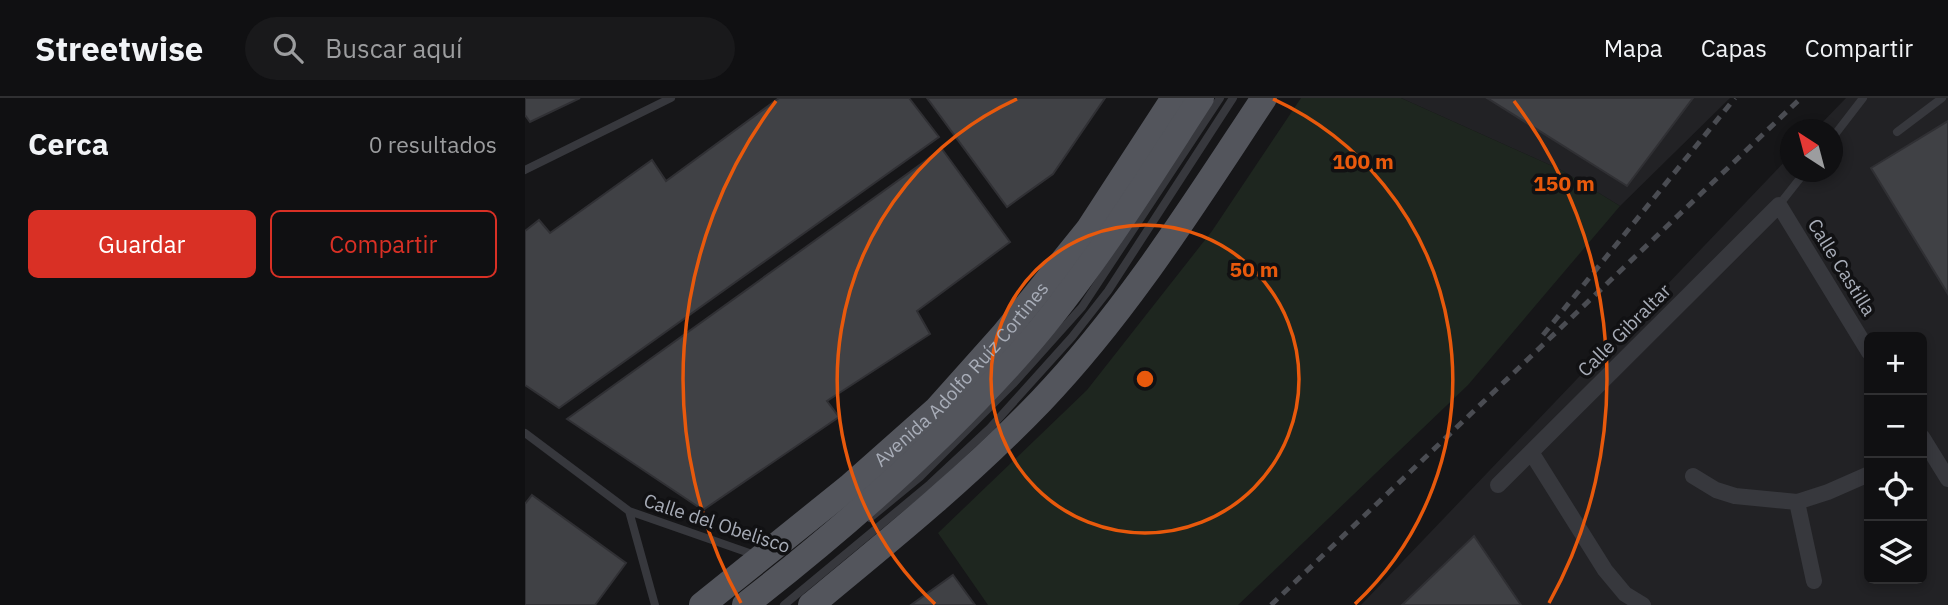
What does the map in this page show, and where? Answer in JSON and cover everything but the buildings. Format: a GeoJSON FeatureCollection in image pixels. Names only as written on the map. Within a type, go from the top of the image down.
{"type":"FeatureCollection","features":[{"type":"Feature","properties":{"kind":"main road","name":"Avenida Adolfo Ruíz Cortines"},"geometry":{"type":"LineString","coordinates":[[745,605],[778,561],[849,487],[937,409],[1004,334],[1088,230],[1174,98]]}},
{"type":"Feature","properties":{"kind":"main road","name":"Avenida Adolfo Ruíz Cortines"},"geometry":{"type":"LineString","coordinates":[[702,605],[870,503],[953,423],[1023,350],[1107,244],[1201,98]]}},
{"type":"Feature","properties":{"kind":"main road"},"geometry":{"type":"LineString","coordinates":[[811,605],[918,518],[1042,401],[1098,337],[1163,250],[1264,98]]}},
{"type":"Feature","properties":{"kind":"street","name":"Calle Castilla"},"geometry":{"type":"LineString","coordinates":[[1779,205],[1864,344]]}},
{"type":"Feature","properties":{"kind":"street","name":"Calle Gibraltar"},"geometry":{"type":"LineString","coordinates":[[1498,485],[1779,205]]}},
{"type":"Feature","properties":{"kind":"street"},"geometry":{"type":"LineString","coordinates":[[1927,447],[1948,479]]}},
{"type":"Feature","properties":{"kind":"street"},"geometry":{"type":"LineString","coordinates":[[1531,452],[1605,570],[1625,594],[1643,605]]}},
{"type":"Feature","properties":{"kind":"street"},"geometry":{"type":"LineString","coordinates":[[1693,476],[1716,490],[1735,496],[1797,502],[1864,476]]}},
{"type":"Feature","properties":{"kind":"street"},"geometry":{"type":"LineString","coordinates":[[1797,502],[1814,581]]}},
{"type":"Feature","properties":{"kind":"lane"},"geometry":{"type":"LineString","coordinates":[[525,170],[671,98]]}},
{"type":"Feature","properties":{"kind":"lane"},"geometry":{"type":"LineString","coordinates":[[858,528],[920,477],[1013,384],[1082,307],[1220,98]]}},
{"type":"Feature","properties":{"kind":"lane"},"geometry":{"type":"LineString","coordinates":[[784,605],[940,475],[990,428],[1072,337],[1108,291],[1233,98]]}},
{"type":"Feature","properties":{"kind":"lane"},"geometry":{"type":"LineString","coordinates":[[1843,123],[1863,98]]}},
{"type":"Feature","properties":{"kind":"lane"},"geometry":{"type":"LineString","coordinates":[[1897,132],[1942,98]]}},
{"type":"Feature","properties":{"kind":"lane"},"geometry":{"type":"LineString","coordinates":[[1779,205],[1797,182]]}},
{"type":"Feature","properties":{"kind":"lane","name":"Calle del Obelisco"},"geometry":{"type":"LineString","coordinates":[[525,433],[629,510],[778,561]]}},
{"type":"Feature","properties":{"kind":"lane","name":"Calle del Obelisco"},"geometry":{"type":"LineString","coordinates":[[629,510],[655,605]]}},
{"type":"Feature","properties":{"kind":"shaded area"},"geometry":{"type":"Polygon","coordinates":[[[1301,98],[1401,98],[1561,170],[1620,206],[1468,385],[1238,605],[988,605],[938,533],[1087,390],[1212,231],[1301,98]]]}},
{"type":"Feature","properties":{"kind":"shaded area"},"geometry":{"type":"Polygon","coordinates":[[[1401,98],[1730,98],[1620,206],[1561,170],[1401,98]]]}},
{"type":"Feature","properties":{"kind":"shaded area"},"geometry":{"type":"Polygon","coordinates":[[[1846,98],[1948,98],[1948,605],[1361,605],[1780,166],[1780,182],[1843,182],[1843,119],[1826,119],[1846,98]]]}},
{"type":"Feature","properties":{"kind":"railway"},"geometry":{"type":"LineString","coordinates":[[1543,335],[1735,98]]}},
{"type":"Feature","properties":{"kind":"railway"},"geometry":{"type":"LineString","coordinates":[[1271,605],[1801,98]]}}]}
